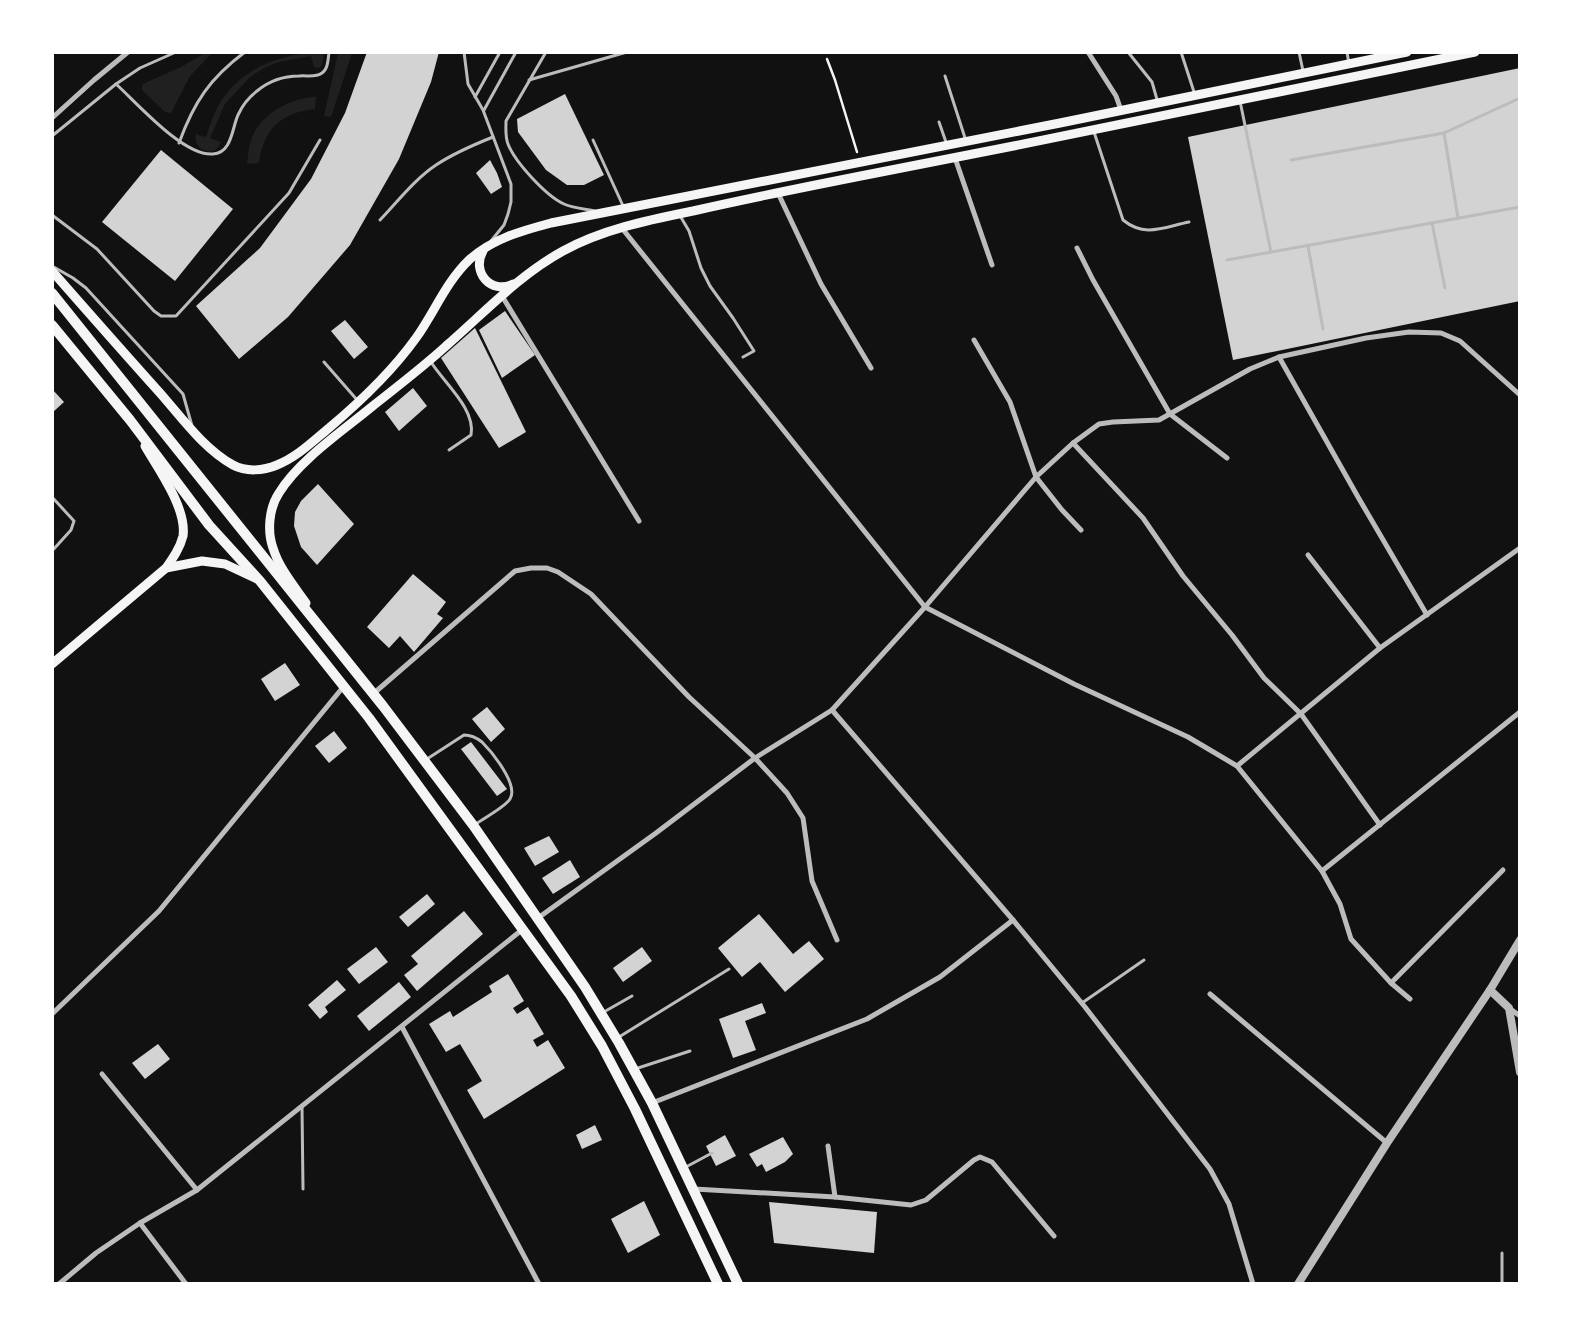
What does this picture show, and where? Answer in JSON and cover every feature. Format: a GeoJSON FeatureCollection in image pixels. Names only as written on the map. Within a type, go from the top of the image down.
{"type":"FeatureCollection","features":[{"type":"Feature","properties":{"kind":"main road"},"geometry":{"type":"LineString","coordinates":[[52,271],[194,431],[219,456],[235,466],[250,470],[263,470],[295,456],[359,402],[393,367],[410,346],[462,267],[486,246],[519,231],[624,208],[1195,96],[1250,83],[1304,74],[1407,52]]}},
{"type":"Feature","properties":{"kind":"main road"},"geometry":{"type":"LineString","coordinates":[[325,633],[278,560],[271,545],[269,532],[274,504],[279,493],[303,464],[430,360],[516,283],[562,252],[590,238],[621,227],[679,214],[1475,52]]}},
{"type":"Feature","properties":{"kind":"main road"},"geometry":{"type":"LineString","coordinates":[[486,246],[479,260],[480,272],[484,278],[497,287],[516,283]]}},
{"type":"Feature","properties":{"kind":"main road"},"geometry":{"type":"LineString","coordinates":[[52,293],[373,694],[473,826],[585,987],[652,1103],[738,1284]]}},
{"type":"Feature","properties":{"kind":"main road"},"geometry":{"type":"LineString","coordinates":[[52,325],[130,420],[210,524],[260,581],[344,686],[524,929],[571,996],[602,1046],[639,1116],[718,1284]]}},
{"type":"Feature","properties":{"kind":"main road"},"geometry":{"type":"LineString","coordinates":[[52,664],[166,568],[177,553],[183,524],[174,497],[130,420]]}},
{"type":"Feature","properties":{"kind":"main road"},"geometry":{"type":"LineString","coordinates":[[166,568],[202,561],[225,564],[260,581]]}},
{"type":"Feature","properties":{"kind":"street"},"geometry":{"type":"LineString","coordinates":[[52,118],[128,52]]}},
{"type":"Feature","properties":{"kind":"street"},"geometry":{"type":"LineString","coordinates":[[1088,52],[1116,96],[1121,110]]}},
{"type":"Feature","properties":{"kind":"street"},"geometry":{"type":"LineString","coordinates":[[955,158],[992,265]]}},
{"type":"Feature","properties":{"kind":"street"},"geometry":{"type":"LineString","coordinates":[[778,193],[822,284],[872,368]]}},
{"type":"Feature","properties":{"kind":"street"},"geometry":{"type":"LineString","coordinates":[[621,227],[925,607],[1074,684],[1188,737],[1237,766],[1322,871],[1340,904],[1351,938],[1391,982],[1410,999]]}},
{"type":"Feature","properties":{"kind":"street"},"geometry":{"type":"LineString","coordinates":[[1077,248],[1093,280],[1170,414],[1227,458]]}},
{"type":"Feature","properties":{"kind":"street"},"geometry":{"type":"LineString","coordinates":[[502,296],[639,522]]}},
{"type":"Feature","properties":{"kind":"street"},"geometry":{"type":"LineString","coordinates":[[537,919],[656,833],[755,758],[832,710],[925,607],[1036,477],[1099,424],[1159,420],[1250,368],[1279,357],[1366,338],[1409,332],[1441,332],[1460,341],[1520,395]]}},
{"type":"Feature","properties":{"kind":"street"},"geometry":{"type":"LineString","coordinates":[[974,340],[1010,402],[1036,477],[1062,510],[1081,530]]}},
{"type":"Feature","properties":{"kind":"street"},"geometry":{"type":"LineString","coordinates":[[1279,357],[1427,615]]}},
{"type":"Feature","properties":{"kind":"street"},"geometry":{"type":"LineString","coordinates":[[1073,444],[1143,518],[1183,576],[1232,635],[1264,678],[1300,714],[1380,825]]}},
{"type":"Feature","properties":{"kind":"street"},"geometry":{"type":"LineString","coordinates":[[1237,766],[1380,648],[1520,548]]}},
{"type":"Feature","properties":{"kind":"street"},"geometry":{"type":"LineString","coordinates":[[1308,555],[1380,648]]}},
{"type":"Feature","properties":{"kind":"street"},"geometry":{"type":"LineString","coordinates":[[373,694],[515,571],[547,568],[558,572],[591,594],[689,696],[755,758],[787,793],[803,818],[812,881],[837,940]]}},
{"type":"Feature","properties":{"kind":"street"},"geometry":{"type":"LineString","coordinates":[[52,1014],[159,911],[344,686]]}},
{"type":"Feature","properties":{"kind":"street"},"geometry":{"type":"LineString","coordinates":[[832,710],[1014,920],[1210,1169],[1229,1204],[1253,1284]]}},
{"type":"Feature","properties":{"kind":"street"},"geometry":{"type":"LineString","coordinates":[[1322,871],[1520,712]]}},
{"type":"Feature","properties":{"kind":"street"},"geometry":{"type":"LineString","coordinates":[[1391,982],[1503,870]]}},
{"type":"Feature","properties":{"kind":"street"},"geometry":{"type":"LineString","coordinates":[[652,1103],[868,1019],[940,977],[1014,920]]}},
{"type":"Feature","properties":{"kind":"street"},"geometry":{"type":"LineString","coordinates":[[58,1284],[96,1253],[140,1223],[197,1190],[524,929]]}},
{"type":"Feature","properties":{"kind":"street"},"geometry":{"type":"LineString","coordinates":[[1298,1284],[1387,1143],[1490,990],[1520,940]]}},
{"type":"Feature","properties":{"kind":"street"},"geometry":{"type":"LineString","coordinates":[[1490,990],[1520,1016]]}},
{"type":"Feature","properties":{"kind":"street"},"geometry":{"type":"LineString","coordinates":[[1210,994],[1387,1143]]}},
{"type":"Feature","properties":{"kind":"street"},"geometry":{"type":"LineString","coordinates":[[1509,1008],[1520,1072]]}},
{"type":"Feature","properties":{"kind":"street"},"geometry":{"type":"LineString","coordinates":[[402,1027],[540,1284]]}},
{"type":"Feature","properties":{"kind":"street"},"geometry":{"type":"LineString","coordinates":[[102,1074],[197,1190]]}},
{"type":"Feature","properties":{"kind":"street"},"geometry":{"type":"LineString","coordinates":[[828,1146],[835,1197]]}},
{"type":"Feature","properties":{"kind":"street"},"geometry":{"type":"LineString","coordinates":[[694,1189],[835,1197],[911,1205],[926,1200],[980,1157],[992,1162],[1054,1236]]}},
{"type":"Feature","properties":{"kind":"street"},"geometry":{"type":"LineString","coordinates":[[140,1223],[186,1284]]}},
{"type":"Feature","properties":{"kind":"lane"},"geometry":{"type":"LineString","coordinates":[[52,136],[116,84],[140,68],[176,52]]}},
{"type":"Feature","properties":{"kind":"lane"},"geometry":{"type":"LineString","coordinates":[[179,143],[188,118],[200,97],[215,77],[245,52]]}},
{"type":"Feature","properties":{"kind":"lane"},"geometry":{"type":"LineString","coordinates":[[116,84],[179,143],[198,152],[212,154],[222,152],[228,145],[238,114],[246,101],[258,90],[270,82],[285,77],[314,77],[322,73],[327,66],[329,52]]}},
{"type":"Feature","properties":{"kind":"lane"},"geometry":{"type":"LineString","coordinates":[[464,52],[468,84],[484,110],[511,184],[511,202],[504,226],[486,246]]}},
{"type":"Feature","properties":{"kind":"lane"},"geometry":{"type":"LineString","coordinates":[[475,97],[500,52]]}},
{"type":"Feature","properties":{"kind":"lane"},"geometry":{"type":"LineString","coordinates":[[484,110],[516,52]]}},
{"type":"Feature","properties":{"kind":"lane"},"geometry":{"type":"LineString","coordinates":[[546,52],[506,120],[505,133],[508,145],[533,180],[554,198],[571,206],[605,212]]}},
{"type":"Feature","properties":{"kind":"lane"},"geometry":{"type":"LineString","coordinates":[[529,80],[627,52]]}},
{"type":"Feature","properties":{"kind":"lane"},"geometry":{"type":"LineString","coordinates":[[1128,52],[1152,82],[1159,103]]}},
{"type":"Feature","properties":{"kind":"lane"},"geometry":{"type":"LineString","coordinates":[[1181,52],[1195,96]]}},
{"type":"Feature","properties":{"kind":"lane"},"geometry":{"type":"LineString","coordinates":[[1299,52],[1304,74]]}},
{"type":"Feature","properties":{"kind":"lane"},"geometry":{"type":"LineString","coordinates":[[1347,52],[1350,64]]}},
{"type":"Feature","properties":{"kind":"lane"},"geometry":{"type":"LineString","coordinates":[[945,76],[966,141]]}},
{"type":"Feature","properties":{"kind":"lane"},"geometry":{"type":"LineString","coordinates":[[1291,160],[1444,133],[1520,98]]}},
{"type":"Feature","properties":{"kind":"lane"},"geometry":{"type":"LineString","coordinates":[[1240,100],[1271,252]]}},
{"type":"Feature","properties":{"kind":"lane"},"geometry":{"type":"LineString","coordinates":[[939,122],[947,145]]}},
{"type":"Feature","properties":{"kind":"lane"},"geometry":{"type":"LineString","coordinates":[[1094,131],[1123,220],[1132,227],[1146,231],[1189,222]]}},
{"type":"Feature","properties":{"kind":"lane"},"geometry":{"type":"LineString","coordinates":[[1444,133],[1458,218]]}},
{"type":"Feature","properties":{"kind":"lane"},"geometry":{"type":"LineString","coordinates":[[380,220],[434,166],[455,153],[493,137]]}},
{"type":"Feature","properties":{"kind":"lane"},"geometry":{"type":"LineString","coordinates":[[52,214],[97,249],[154,311],[161,316],[176,316],[289,193],[320,140]]}},
{"type":"Feature","properties":{"kind":"lane"},"geometry":{"type":"LineString","coordinates":[[593,140],[624,208]]}},
{"type":"Feature","properties":{"kind":"lane"},"geometry":{"type":"LineString","coordinates":[[1227,260],[1520,207]]}},
{"type":"Feature","properties":{"kind":"lane"},"geometry":{"type":"LineString","coordinates":[[679,214],[689,231],[696,249],[700,268],[754,351],[743,357]]}},
{"type":"Feature","properties":{"kind":"lane"},"geometry":{"type":"LineString","coordinates":[[1432,223],[1445,288]]}},
{"type":"Feature","properties":{"kind":"lane"},"geometry":{"type":"LineString","coordinates":[[1308,245],[1323,329]]}},
{"type":"Feature","properties":{"kind":"lane"},"geometry":{"type":"LineString","coordinates":[[52,266],[86,288],[184,394],[194,431]]}},
{"type":"Feature","properties":{"kind":"lane"},"geometry":{"type":"LineString","coordinates":[[430,360],[461,402],[472,424],[471,435],[449,450]]}},
{"type":"Feature","properties":{"kind":"lane"},"geometry":{"type":"LineString","coordinates":[[324,362],[359,402]]}},
{"type":"Feature","properties":{"kind":"lane"},"geometry":{"type":"LineString","coordinates":[[52,497],[74,521],[71,530],[52,551]]}},
{"type":"Feature","properties":{"kind":"lane"},"geometry":{"type":"LineString","coordinates":[[424,761],[464,735],[474,737],[482,742],[511,782],[513,792],[506,804],[473,826]]}},
{"type":"Feature","properties":{"kind":"lane"},"geometry":{"type":"LineString","coordinates":[[1081,1003],[1144,960]]}},
{"type":"Feature","properties":{"kind":"lane"},"geometry":{"type":"LineString","coordinates":[[616,1038],[729,969]]}},
{"type":"Feature","properties":{"kind":"lane"},"geometry":{"type":"LineString","coordinates":[[601,1014],[632,996]]}},
{"type":"Feature","properties":{"kind":"lane"},"geometry":{"type":"LineString","coordinates":[[634,1070],[690,1051]]}},
{"type":"Feature","properties":{"kind":"lane"},"geometry":{"type":"LineString","coordinates":[[302,1107],[303,1189]]}},
{"type":"Feature","properties":{"kind":"lane"},"geometry":{"type":"LineString","coordinates":[[684,1168],[712,1154]]}},
{"type":"Feature","properties":{"kind":"lane"},"geometry":{"type":"LineString","coordinates":[[1502,1253],[1502,1284]]}},
{"type":"Feature","properties":{"kind":"path"},"geometry":{"type":"LineString","coordinates":[[827,59],[860,162]]}},
{"type":"Feature","properties":{"kind":"shaded area"},"geometry":{"type":"Polygon","coordinates":[[[205,53],[212,53],[190,76],[171,113],[165,112],[142,90],[142,85],[145,83],[181,67],[205,53]]]}},
{"type":"Feature","properties":{"kind":"shaded area"},"geometry":{"type":"Polygon","coordinates":[[[309,53],[324,53],[322,65],[319,68],[314,67],[311,56],[279,62],[264,68],[249,78],[225,104],[210,138],[221,142],[218,147],[214,150],[205,151],[197,145],[196,134],[206,137],[221,101],[239,81],[259,67],[271,62],[309,53]]]}},
{"type":"Feature","properties":{"kind":"shaded area"},"geometry":{"type":"Polygon","coordinates":[[[338,53],[352,53],[331,117],[324,116],[338,53]]]}},
{"type":"Feature","properties":{"kind":"shaded area"},"geometry":{"type":"Polygon","coordinates":[[[316,97],[315,109],[292,114],[283,119],[270,132],[265,141],[259,163],[247,164],[252,137],[263,120],[279,108],[297,100],[316,97]]]}},
{"type":"Feature","properties":{"kind":"building"},"geometry":{"type":"Polygon","coordinates":[[[367,52],[439,52],[431,82],[399,159],[350,245],[288,317],[239,359],[196,306],[260,248],[311,179],[345,113],[367,52]]]}},
{"type":"Feature","properties":{"kind":"building"},"geometry":{"type":"Polygon","coordinates":[[[1520,68],[1520,301],[1233,360],[1188,137],[1520,68]]]}},
{"type":"Feature","properties":{"kind":"building"},"geometry":{"type":"Polygon","coordinates":[[[565,94],[604,175],[584,185],[567,185],[546,170],[518,132],[517,119],[565,94]]]}},
{"type":"Feature","properties":{"kind":"building"},"geometry":{"type":"Polygon","coordinates":[[[161,150],[233,209],[175,281],[102,222],[161,150]]]}},
{"type":"Feature","properties":{"kind":"building"},"geometry":{"type":"Polygon","coordinates":[[[490,160],[502,187],[491,194],[476,173],[490,160]]]}},
{"type":"Feature","properties":{"kind":"building"},"geometry":{"type":"Polygon","coordinates":[[[505,311],[535,355],[502,378],[479,330],[505,311]]]}},
{"type":"Feature","properties":{"kind":"building"},"geometry":{"type":"Polygon","coordinates":[[[345,320],[368,347],[354,359],[331,331],[345,320]]]}},
{"type":"Feature","properties":{"kind":"building"},"geometry":{"type":"Polygon","coordinates":[[[475,328],[526,432],[499,448],[441,358],[475,328]]]}},
{"type":"Feature","properties":{"kind":"building"},"geometry":{"type":"Polygon","coordinates":[[[413,388],[427,406],[399,431],[385,412],[413,388]]]}},
{"type":"Feature","properties":{"kind":"building"},"geometry":{"type":"Polygon","coordinates":[[[52,389],[64,402],[52,413],[52,389]]]}},
{"type":"Feature","properties":{"kind":"building"},"geometry":{"type":"Polygon","coordinates":[[[318,484],[354,524],[317,565],[301,547],[294,526],[295,512],[301,501],[318,484]]]}},
{"type":"Feature","properties":{"kind":"building"},"geometry":{"type":"Polygon","coordinates":[[[413,574],[446,602],[437,614],[443,618],[414,652],[400,636],[389,648],[367,627],[413,574]]]}},
{"type":"Feature","properties":{"kind":"building"},"geometry":{"type":"Polygon","coordinates":[[[285,663],[300,685],[275,701],[261,679],[285,663]]]}},
{"type":"Feature","properties":{"kind":"building"},"geometry":{"type":"Polygon","coordinates":[[[487,707],[505,729],[491,742],[472,719],[487,707]]]}},
{"type":"Feature","properties":{"kind":"building"},"geometry":{"type":"Polygon","coordinates":[[[334,731],[347,748],[329,763],[315,746],[334,731]]]}},
{"type":"Feature","properties":{"kind":"building"},"geometry":{"type":"Polygon","coordinates":[[[471,742],[507,789],[497,796],[461,749],[471,742]]]}},
{"type":"Feature","properties":{"kind":"building"},"geometry":{"type":"Polygon","coordinates":[[[549,836],[559,852],[535,866],[524,848],[549,836]]]}},
{"type":"Feature","properties":{"kind":"building"},"geometry":{"type":"Polygon","coordinates":[[[570,860],[580,877],[553,894],[542,878],[570,860]]]}},
{"type":"Feature","properties":{"kind":"building"},"geometry":{"type":"Polygon","coordinates":[[[427,894],[435,904],[408,927],[399,917],[427,894]]]}},
{"type":"Feature","properties":{"kind":"building"},"geometry":{"type":"Polygon","coordinates":[[[464,911],[483,934],[417,991],[404,975],[418,964],[411,956],[464,911]]]}},
{"type":"Feature","properties":{"kind":"building"},"geometry":{"type":"Polygon","coordinates":[[[759,914],[793,954],[809,941],[824,959],[785,992],[760,962],[742,977],[718,948],[759,914]]]}},
{"type":"Feature","properties":{"kind":"building"},"geometry":{"type":"Polygon","coordinates":[[[376,947],[388,962],[359,984],[347,969],[376,947]]]}},
{"type":"Feature","properties":{"kind":"building"},"geometry":{"type":"Polygon","coordinates":[[[642,947],[652,961],[623,982],[613,968],[642,947]]]}},
{"type":"Feature","properties":{"kind":"building"},"geometry":{"type":"Polygon","coordinates":[[[508,974],[524,1001],[513,1008],[517,1014],[528,1007],[544,1034],[533,1040],[537,1047],[548,1040],[565,1068],[484,1119],[467,1090],[482,1081],[460,1044],[446,1052],[429,1024],[450,1011],[453,1017],[492,992],[489,986],[508,974]]]}},
{"type":"Feature","properties":{"kind":"building"},"geometry":{"type":"Polygon","coordinates":[[[337,980],[346,990],[325,1007],[328,1012],[320,1019],[308,1005],[337,980]]]}},
{"type":"Feature","properties":{"kind":"building"},"geometry":{"type":"Polygon","coordinates":[[[399,982],[411,997],[369,1031],[357,1016],[399,982]]]}},
{"type":"Feature","properties":{"kind":"building"},"geometry":{"type":"Polygon","coordinates":[[[762,1003],[766,1013],[745,1021],[756,1050],[733,1058],[719,1019],[762,1003]]]}},
{"type":"Feature","properties":{"kind":"building"},"geometry":{"type":"Polygon","coordinates":[[[158,1044],[170,1059],[145,1079],[132,1063],[158,1044]]]}},
{"type":"Feature","properties":{"kind":"building"},"geometry":{"type":"Polygon","coordinates":[[[595,1125],[602,1140],[582,1149],[576,1135],[595,1125]]]}},
{"type":"Feature","properties":{"kind":"building"},"geometry":{"type":"Polygon","coordinates":[[[725,1135],[736,1156],[716,1166],[706,1146],[725,1135]]]}},
{"type":"Feature","properties":{"kind":"building"},"geometry":{"type":"Polygon","coordinates":[[[783,1137],[793,1154],[785,1162],[766,1172],[762,1164],[757,1167],[749,1154],[783,1137]]]}},
{"type":"Feature","properties":{"kind":"building"},"geometry":{"type":"Polygon","coordinates":[[[644,1201],[660,1235],[628,1253],[611,1219],[644,1201]]]}},
{"type":"Feature","properties":{"kind":"building"},"geometry":{"type":"Polygon","coordinates":[[[769,1202],[877,1212],[874,1253],[774,1243],[769,1202]]]}}]}
